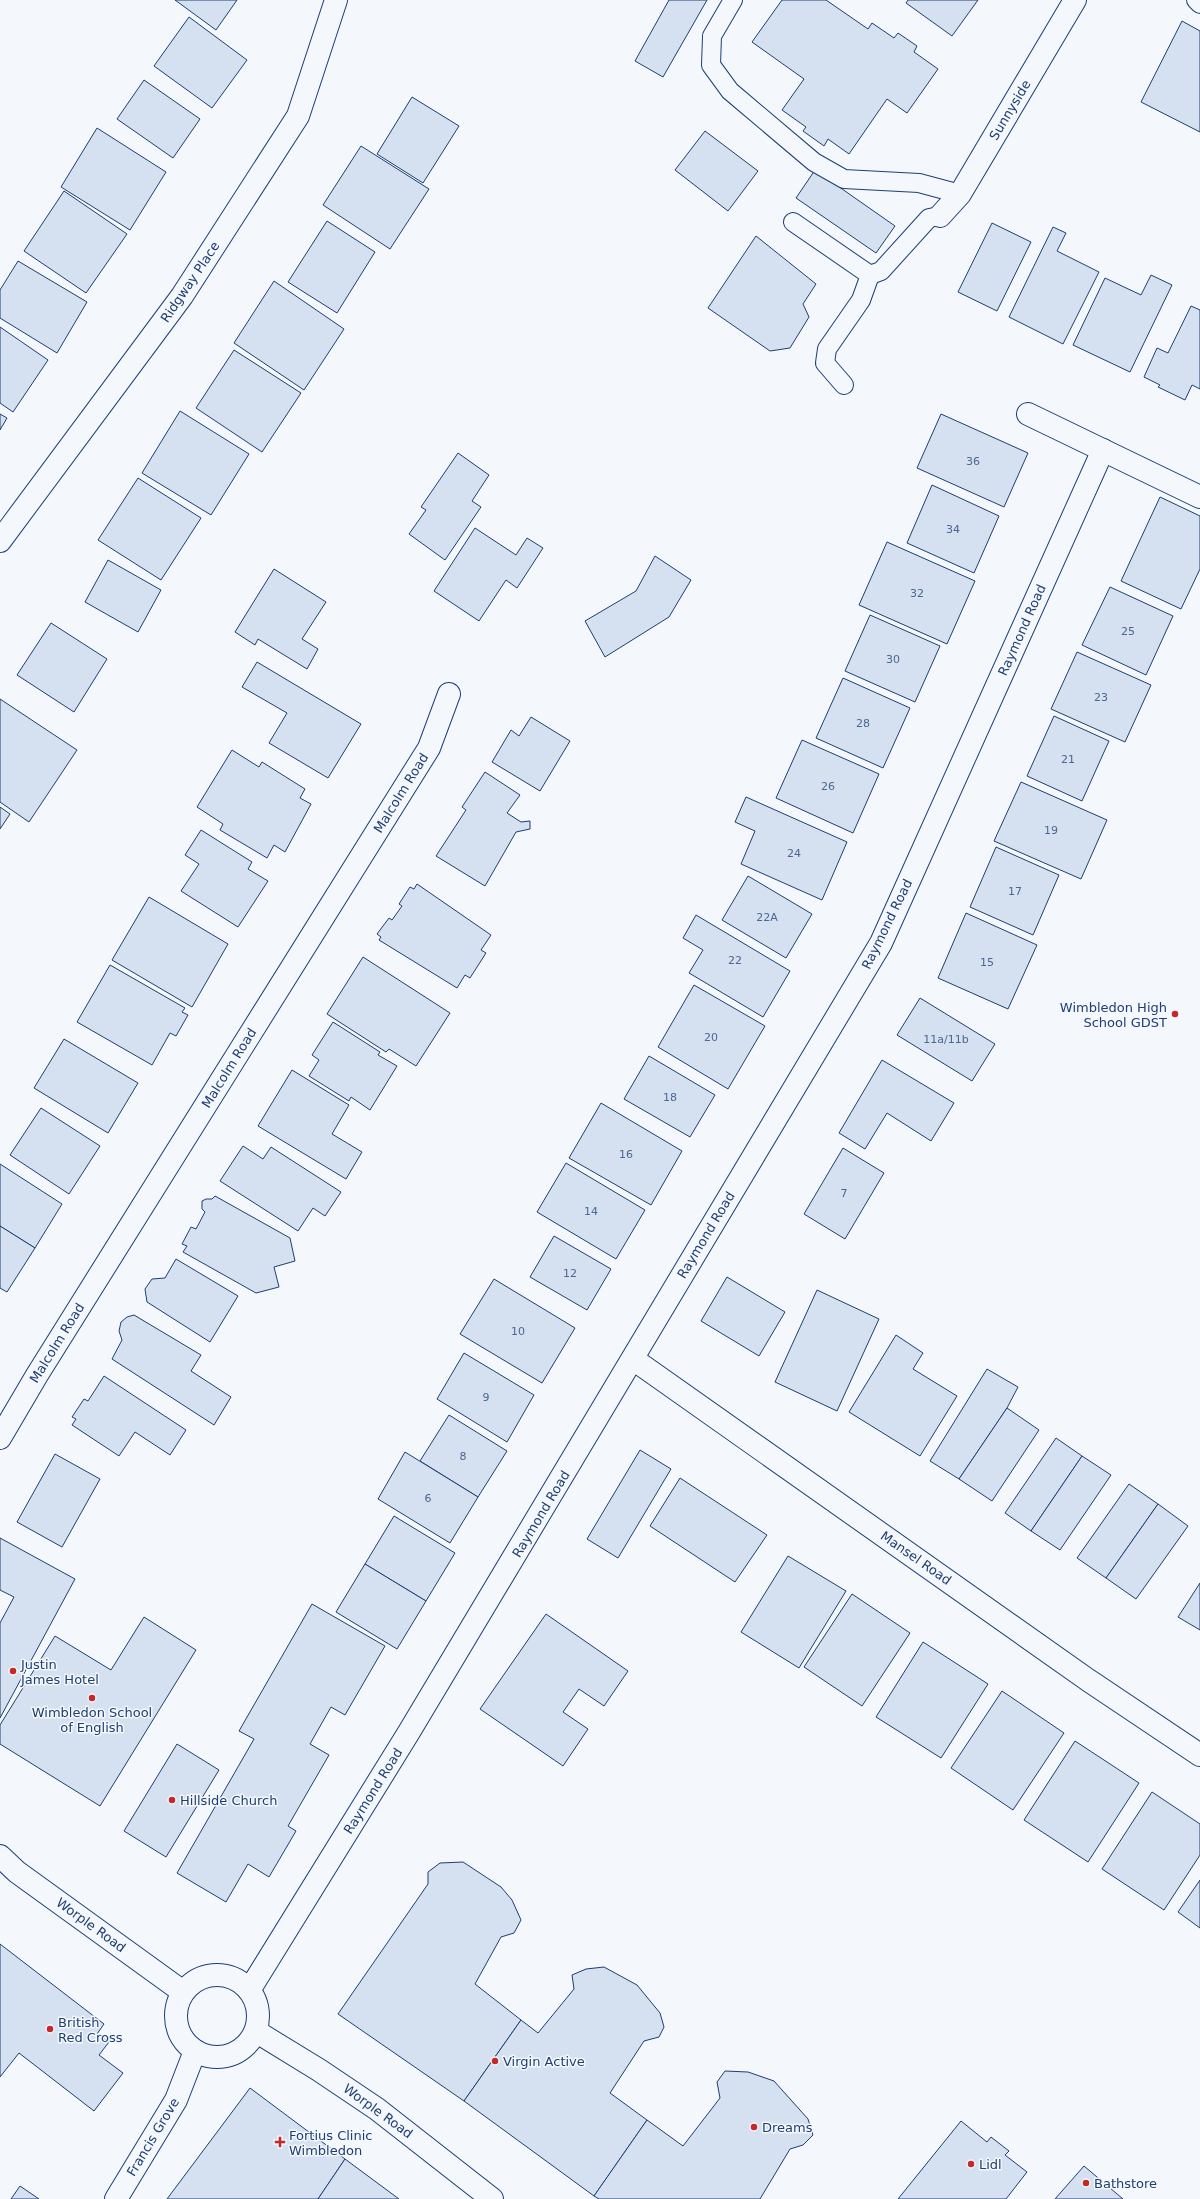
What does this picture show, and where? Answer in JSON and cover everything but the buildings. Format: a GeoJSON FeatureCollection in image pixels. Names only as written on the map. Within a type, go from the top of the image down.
{"type":"FeatureCollection","features":[{"type":"Feature","properties":{"kind":"street","name":"Ridgway Place"},"geometry":{"type":"LineString","coordinates":[[0,541],[182,296],[298,116],[336,0]]}},
{"type":"Feature","properties":{"kind":"street","name":"Sunnyside"},"geometry":{"type":"LineString","coordinates":[[940,216],[960,194],[1075,0]]}},
{"type":"Feature","properties":{"kind":"street"},"geometry":{"type":"LineString","coordinates":[[1028,414],[1200,496]]}},
{"type":"Feature","properties":{"kind":"street","name":"Raymond Road"},"geometry":{"type":"LineString","coordinates":[[250,1989],[409,1732],[634,1359],[881,943],[1102,450]]}},
{"type":"Feature","properties":{"kind":"street","name":"Malcolm Road"},"geometry":{"type":"LineString","coordinates":[[0,1438],[41,1368],[429,748],[449,694]]}},
{"type":"Feature","properties":{"kind":"street","name":"Mansel Road"},"geometry":{"type":"LineString","coordinates":[[634,1359],[1088,1680],[1200,1755]]}},
{"type":"Feature","properties":{"kind":"street","name":"Worple Road"},"geometry":{"type":"LineString","coordinates":[[0,1856],[17,1872],[183,1992]]}},
{"type":"Feature","properties":{"kind":"street"},"geometry":{"type":"LineString","coordinates":[[212,1975],[223,1975],[234,1978],[250,1989],[257,2006],[259,2018],[257,2032],[240,2050],[230,2056],[218,2058],[206,2056],[195,2051],[186,2044],[180,2035],[177,2024],[176,2013],[178,2002],[183,1992],[191,1984],[212,1975]]}},
{"type":"Feature","properties":{"kind":"street","name":"Worple Road"},"geometry":{"type":"LineString","coordinates":[[257,2032],[319,2070],[377,2109],[492,2199]]}},
{"type":"Feature","properties":{"kind":"street","name":"Francis Grove"},"geometry":{"type":"LineString","coordinates":[[116,2199],[176,2100],[195,2051]]}},
{"type":"Feature","properties":{"kind":"lane"},"geometry":{"type":"LineString","coordinates":[[733,0],[712,36],[711,65],[730,91],[814,162],[844,179],[918,183],[960,194]]}},
{"type":"Feature","properties":{"kind":"lane"},"geometry":{"type":"LineString","coordinates":[[1196,0],[1200,4]]}},
{"type":"Feature","properties":{"kind":"lane"},"geometry":{"type":"LineString","coordinates":[[870,275],[881,271],[929,218],[940,216]]}},
{"type":"Feature","properties":{"kind":"lane"},"geometry":{"type":"LineString","coordinates":[[793,222],[870,275]]}},
{"type":"Feature","properties":{"kind":"lane"},"geometry":{"type":"LineString","coordinates":[[844,385],[825,363],[827,349],[861,300],[870,275]]}},
{"type":"Feature","properties":{"kind":"place","name":"Wimbledon High School GDST"},"geometry":{"type":"Point","coordinates":[1175,1014]}},
{"type":"Feature","properties":{"kind":"place","name":"Justin James Hotel"},"geometry":{"type":"Point","coordinates":[13,1671]}},
{"type":"Feature","properties":{"kind":"place","name":"Wimbledon School of English"},"geometry":{"type":"Point","coordinates":[92,1698]}},
{"type":"Feature","properties":{"kind":"place","name":"Hillside Church"},"geometry":{"type":"Point","coordinates":[172,1800]}},
{"type":"Feature","properties":{"kind":"place","name":"British Red Cross"},"geometry":{"type":"Point","coordinates":[50,2029]}},
{"type":"Feature","properties":{"kind":"place","name":"Virgin Active"},"geometry":{"type":"Point","coordinates":[495,2061]}},
{"type":"Feature","properties":{"kind":"place","name":"Dreams"},"geometry":{"type":"Point","coordinates":[754,2127]}},
{"type":"Feature","properties":{"kind":"place","name":"Fortius Clinic Wimbledon"},"geometry":{"type":"Point","coordinates":[280,2142]}},
{"type":"Feature","properties":{"kind":"place","name":"Lidl"},"geometry":{"type":"Point","coordinates":[971,2164]}},
{"type":"Feature","properties":{"kind":"place","name":"Bathstore"},"geometry":{"type":"Point","coordinates":[1086,2183]}}]}
